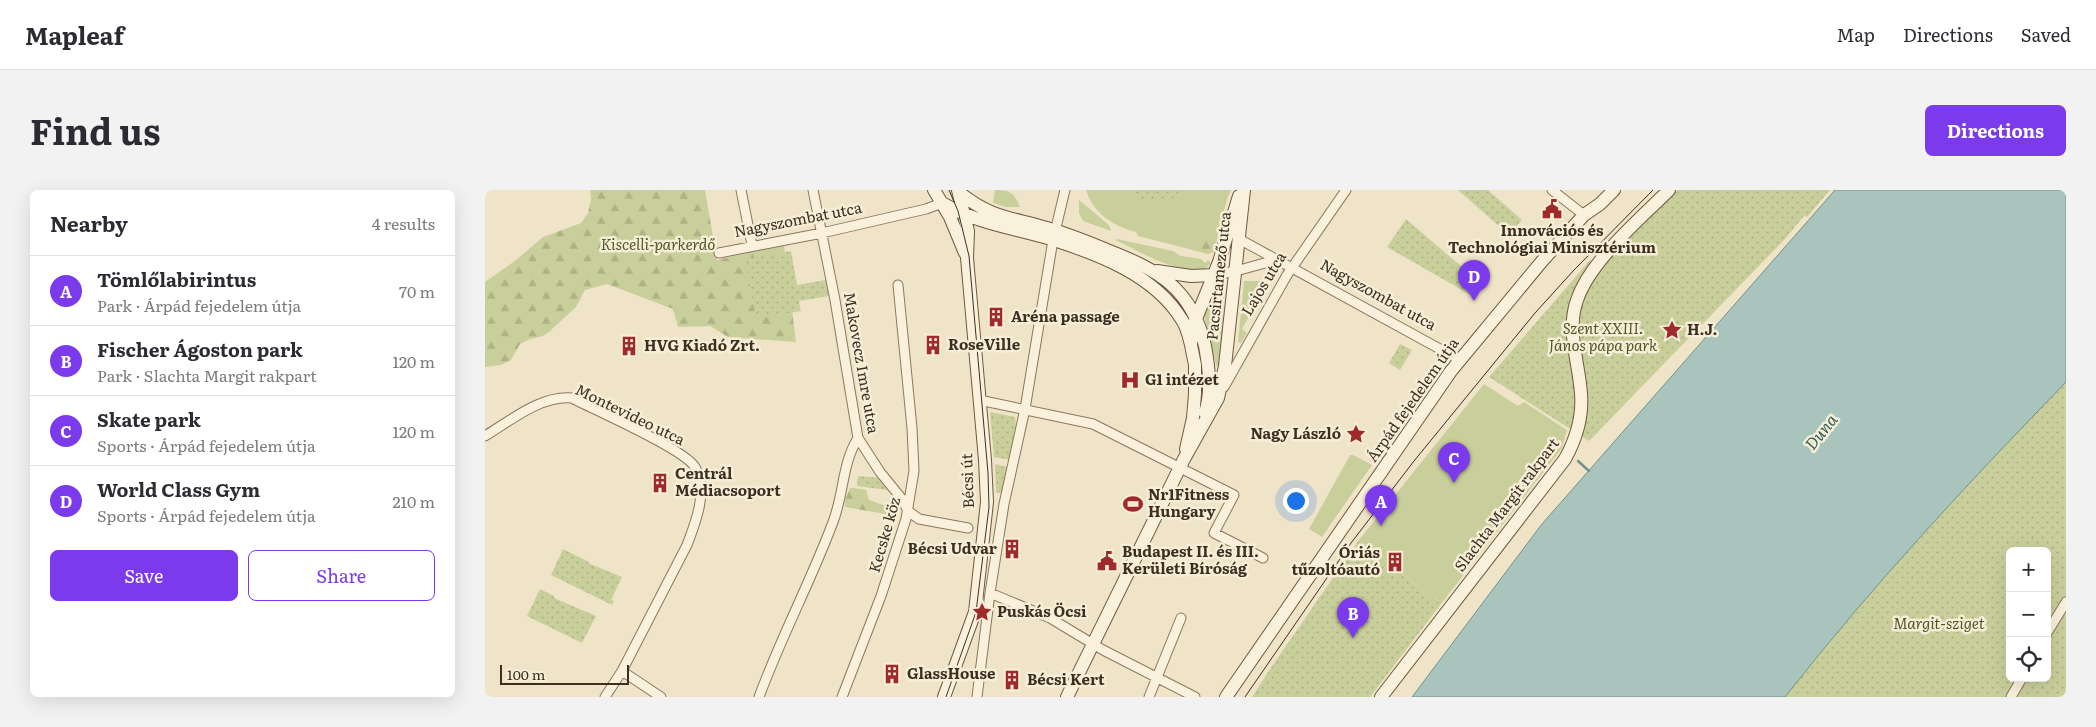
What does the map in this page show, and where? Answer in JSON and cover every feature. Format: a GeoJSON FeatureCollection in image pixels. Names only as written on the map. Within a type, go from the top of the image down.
{"type":"FeatureCollection","features":[{"type":"Feature","properties":{"kind":"main road","name":"Bécsi út"},"geometry":{"type":"LineString","coordinates":[[934,190],[942,203],[967,258]]}},
{"type":"Feature","properties":{"kind":"main road","name":"Pacsirtamező utca"},"geometry":{"type":"LineString","coordinates":[[1225,366],[1243,190]]}},
{"type":"Feature","properties":{"kind":"main road","name":"Pacsirtamező utca"},"geometry":{"type":"LineString","coordinates":[[1191,345],[1196,316],[1214,275],[1243,190]]}},
{"type":"Feature","properties":{"kind":"main road","name":"Árpád fejedelem útja"},"geometry":{"type":"LineString","coordinates":[[1226,697],[1461,360],[1536,267],[1584,215],[1600,204],[1614,190]]}},
{"type":"Feature","properties":{"kind":"main road","name":"Slachta Margit rakpart"},"geometry":{"type":"LineString","coordinates":[[1381,697],[1565,459],[1573,444],[1581,412],[1581,394],[1573,350],[1573,326],[1577,298],[1602,258],[1669,190]]}},
{"type":"Feature","properties":{"kind":"main road","name":"Bécsi út"},"geometry":{"type":"LineString","coordinates":[[944,697],[975,612],[987,502],[967,258],[968,230],[959,191]]}},
{"type":"Feature","properties":{"kind":"main road"},"geometry":{"type":"LineString","coordinates":[[959,191],[973,204],[991,213],[1054,235],[1125,268],[1154,289],[1183,321],[1191,345]]}},
{"type":"Feature","properties":{"kind":"main road"},"geometry":{"type":"LineString","coordinates":[[942,203],[966,216],[981,221],[1054,235],[1101,247],[1153,270],[1175,287],[1196,316],[1208,360],[1207,408],[1200,432]]}},
{"type":"Feature","properties":{"kind":"main road"},"geometry":{"type":"LineString","coordinates":[[968,230],[971,224],[981,221]]}},
{"type":"Feature","properties":{"kind":"main road"},"geometry":{"type":"LineString","coordinates":[[1153,270],[1191,276],[1214,275]]}},
{"type":"Feature","properties":{"kind":"main road","name":"Lajos utca"},"geometry":{"type":"LineString","coordinates":[[1182,463],[1193,418],[1195,394],[1195,366],[1191,345]]}},
{"type":"Feature","properties":{"kind":"main road","name":"Lajos utca"},"geometry":{"type":"LineString","coordinates":[[1067,697],[1182,463],[1218,398],[1225,366]]}},
{"type":"Feature","properties":{"kind":"street"},"geometry":{"type":"LineString","coordinates":[[741,190],[752,245]]}},
{"type":"Feature","properties":{"kind":"street","name":"Makovecz Imre utca"},"geometry":{"type":"LineString","coordinates":[[813,190],[835,300],[858,438],[880,472],[903,499],[908,511]]}},
{"type":"Feature","properties":{"kind":"street"},"geometry":{"type":"LineString","coordinates":[[977,697],[990,593],[1004,504],[1025,409],[1054,235],[1065,190]]}},
{"type":"Feature","properties":{"kind":"street","name":"Lajos utca"},"geometry":{"type":"LineString","coordinates":[[1218,398],[1293,266],[1346,190]]}},
{"type":"Feature","properties":{"kind":"street"},"geometry":{"type":"LineString","coordinates":[[1552,190],[1584,215]]}},
{"type":"Feature","properties":{"kind":"street","name":"Nagyszombat utca"},"geometry":{"type":"LineString","coordinates":[[719,253],[752,245],[822,233],[926,209],[942,203]]}},
{"type":"Feature","properties":{"kind":"street","name":"Nagyszombat utca"},"geometry":{"type":"LineString","coordinates":[[1239,238],[1461,360]]}},
{"type":"Feature","properties":{"kind":"street"},"geometry":{"type":"LineString","coordinates":[[1214,275],[1279,259]]}},
{"type":"Feature","properties":{"kind":"street"},"geometry":{"type":"LineString","coordinates":[[1208,288],[1236,271]]}},
{"type":"Feature","properties":{"kind":"street","name":"Kecske köz"},"geometry":{"type":"LineString","coordinates":[[842,697],[881,596],[908,511],[914,462],[898,285]]}},
{"type":"Feature","properties":{"kind":"street","name":"Montevideo utca"},"geometry":{"type":"LineString","coordinates":[[485,436],[544,403],[563,398],[572,398],[655,440],[695,466],[700,487],[693,529],[673,575],[622,671],[605,697]]}},
{"type":"Feature","properties":{"kind":"street"},"geometry":{"type":"LineString","coordinates":[[979,400],[1093,424],[1182,463],[1234,495],[1214,533],[1263,558]]}},
{"type":"Feature","properties":{"kind":"street"},"geometry":{"type":"LineString","coordinates":[[759,697],[772,662],[833,524],[848,455],[858,438]]}},
{"type":"Feature","properties":{"kind":"street"},"geometry":{"type":"LineString","coordinates":[[908,511],[919,519],[969,528]]}},
{"type":"Feature","properties":{"kind":"street"},"geometry":{"type":"LineString","coordinates":[[990,593],[1050,618],[1093,644],[1195,697]]}},
{"type":"Feature","properties":{"kind":"street"},"geometry":{"type":"LineString","coordinates":[[2051,626],[2066,602]]}},
{"type":"Feature","properties":{"kind":"street"},"geometry":{"type":"LineString","coordinates":[[1149,697],[1168,646],[1181,618]]}},
{"type":"Feature","properties":{"kind":"street"},"geometry":{"type":"LineString","coordinates":[[622,671],[661,697]]}},
{"type":"Feature","properties":{"kind":"street"},"geometry":{"type":"LineString","coordinates":[[2011,697],[2020,682]]}},
{"type":"Feature","properties":{"kind":"green space","name":"Kiscelli-parkerdő"},"geometry":{"type":"Polygon","coordinates":[[[590,190],[705,190],[717,260],[784,244],[796,342],[728,337],[710,326],[678,327],[673,309],[607,284],[585,290],[576,307],[543,336],[520,344],[511,360],[501,365],[485,367],[485,282],[516,260],[543,237],[581,223],[588,213],[591,199],[590,190]]]}},
{"type":"Feature","properties":{"kind":"green space"},"geometry":{"type":"Polygon","coordinates":[[[995,190],[1011,193],[1016,198],[1020,207],[1006,207],[993,203],[995,190]]]}},
{"type":"Feature","properties":{"kind":"green space"},"geometry":{"type":"Polygon","coordinates":[[[1086,190],[1231,190],[1214,252],[1208,254],[1138,236],[1136,232],[1119,226],[1099,212],[1086,190]]]}},
{"type":"Feature","properties":{"kind":"green space"},"geometry":{"type":"Polygon","coordinates":[[[1131,190],[1188,190],[1166,201],[1151,202],[1143,200],[1131,190]]]}},
{"type":"Feature","properties":{"kind":"green space"},"geometry":{"type":"Polygon","coordinates":[[[1458,190],[1488,190],[1522,220],[1509,235],[1458,190]]]}},
{"type":"Feature","properties":{"kind":"green space","name":"Szent XXIII. János pápa park"},"geometry":{"type":"Polygon","coordinates":[[[1677,190],[1830,190],[1807,217],[1804,216],[1785,239],[1589,441],[1489,377],[1590,260],[1603,268],[1677,190]]]}},
{"type":"Feature","properties":{"kind":"green space"},"geometry":{"type":"Polygon","coordinates":[[[1079,200],[1109,225],[1111,231],[1083,221],[1079,213],[1079,200]]]}},
{"type":"Feature","properties":{"kind":"green space"},"geometry":{"type":"Polygon","coordinates":[[[1406,219],[1483,285],[1476,298],[1387,247],[1406,219]]]}},
{"type":"Feature","properties":{"kind":"green space"},"geometry":{"type":"Polygon","coordinates":[[[1212,224],[1218,225],[1210,251],[1190,247],[1190,243],[1208,230],[1212,224]]]}},
{"type":"Feature","properties":{"kind":"green space"},"geometry":{"type":"Polygon","coordinates":[[[1115,240],[1173,251],[1181,256],[1201,259],[1205,263],[1208,260],[1211,263],[1205,269],[1181,268],[1147,256],[1115,240]]]}},
{"type":"Feature","properties":{"kind":"green space"},"geometry":{"type":"Polygon","coordinates":[[[791,251],[797,285],[826,280],[829,296],[799,301],[801,311],[756,318],[745,259],[791,251]]]}},
{"type":"Feature","properties":{"kind":"green space"},"geometry":{"type":"Polygon","coordinates":[[[1269,273],[1273,274],[1242,329],[1247,333],[1241,343],[1238,342],[1244,281],[1258,281],[1269,273]]]}},
{"type":"Feature","properties":{"kind":"green space"},"geometry":{"type":"Polygon","coordinates":[[[1225,282],[1220,363],[1218,366],[1216,365],[1204,315],[1214,290],[1225,282]]]}},
{"type":"Feature","properties":{"kind":"green space"},"geometry":{"type":"Polygon","coordinates":[[[1400,344],[1412,350],[1400,370],[1389,363],[1400,344]]]}},
{"type":"Feature","properties":{"kind":"green space","name":"Margit-sziget"},"geometry":{"type":"Polygon","coordinates":[[[2066,382],[2066,697],[1785,697],[1886,575],[2066,382]]]}},
{"type":"Feature","properties":{"kind":"green space"},"geometry":{"type":"Polygon","coordinates":[[[1484,384],[1518,406],[1524,402],[1567,430],[1562,448],[1441,604],[1359,540],[1484,384]]]}},
{"type":"Feature","properties":{"kind":"green space"},"geometry":{"type":"Polygon","coordinates":[[[990,412],[1015,417],[1016,428],[1010,460],[994,457],[990,412]]]}},
{"type":"Feature","properties":{"kind":"green space"},"geometry":{"type":"Polygon","coordinates":[[[1350,455],[1372,465],[1322,537],[1309,529],[1350,455]]]}},
{"type":"Feature","properties":{"kind":"green space"},"geometry":{"type":"Polygon","coordinates":[[[995,464],[1008,467],[1003,494],[996,492],[995,464]]]}},
{"type":"Feature","properties":{"kind":"green space"},"geometry":{"type":"Polygon","coordinates":[[[858,476],[880,478],[888,490],[857,486],[858,476]]]}},
{"type":"Feature","properties":{"kind":"green space"},"geometry":{"type":"Polygon","coordinates":[[[850,488],[866,490],[869,500],[886,506],[891,515],[845,507],[845,500],[850,488]]]}},
{"type":"Feature","properties":{"kind":"green space"},"geometry":{"type":"Polygon","coordinates":[[[1359,540],[1441,604],[1370,697],[1252,697],[1268,672],[1359,540]]]}},
{"type":"Feature","properties":{"kind":"green space"},"geometry":{"type":"Polygon","coordinates":[[[563,549],[588,563],[622,577],[611,600],[614,601],[612,605],[551,575],[563,549]]]}},
{"type":"Feature","properties":{"kind":"green space"},"geometry":{"type":"Polygon","coordinates":[[[540,589],[554,596],[554,598],[596,616],[582,643],[527,616],[540,589]]]}},
{"type":"Feature","properties":{"kind":"water","name":"Duna"},"geometry":{"type":"Polygon","coordinates":[[[1835,190],[2066,190],[2066,382],[1993,458],[1886,575],[1785,697],[1412,697],[1542,524],[1835,190]]]}},
{"type":"Feature","properties":{"kind":"waterway"},"geometry":{"type":"LineString","coordinates":[[1578,461],[1589,471]]}},
{"type":"Feature","properties":{"kind":"tram line"},"geometry":{"type":"LineString","coordinates":[[946,697],[976,612],[989,507],[988,473],[969,256],[958,211],[949,190]]}},
{"type":"Feature","properties":{"kind":"tram line"},"geometry":{"type":"LineString","coordinates":[[1245,697],[1351,543],[1414,461],[1535,313],[1574,270],[1653,190]]}},
{"type":"Feature","properties":{"kind":"place","name":"Innovációs és Technológiai Minisztérium"},"geometry":{"type":"Point","coordinates":[1552,209]}},
{"type":"Feature","properties":{"kind":"place","name":"World Class Gym"},"geometry":{"type":"Point","coordinates":[1474,301]}},
{"type":"Feature","properties":{"kind":"place","name":"Aréna passage"},"geometry":{"type":"Point","coordinates":[996,317]}},
{"type":"Feature","properties":{"kind":"place","name":"H.J."},"geometry":{"type":"Point","coordinates":[1672,330]}},
{"type":"Feature","properties":{"kind":"place","name":"RoseVille"},"geometry":{"type":"Point","coordinates":[933,345]}},
{"type":"Feature","properties":{"kind":"place","name":"HVG Kiadó Zrt."},"geometry":{"type":"Point","coordinates":[629,346]}},
{"type":"Feature","properties":{"kind":"place","name":"G1 intézet"},"geometry":{"type":"Point","coordinates":[1130,380]}},
{"type":"Feature","properties":{"kind":"place","name":"Nagy László"},"geometry":{"type":"Point","coordinates":[1356,434]}},
{"type":"Feature","properties":{"kind":"place","name":"Centrál Médiacsoport"},"geometry":{"type":"Point","coordinates":[660,483]}},
{"type":"Feature","properties":{"kind":"place","name":"Skate park"},"geometry":{"type":"Point","coordinates":[1454,483]}},
{"type":"Feature","properties":{"kind":"place","name":"Nr1Fitness Hungary"},"geometry":{"type":"Point","coordinates":[1133,504]}},
{"type":"Feature","properties":{"kind":"place","name":"Tömlőlabirintus"},"geometry":{"type":"Point","coordinates":[1381,526]}},
{"type":"Feature","properties":{"kind":"place","name":"Bécsi Udvar"},"geometry":{"type":"Point","coordinates":[1012,549]}},
{"type":"Feature","properties":{"kind":"place","name":"Budapest II. és III. Kerületi Bíróság"},"geometry":{"type":"Point","coordinates":[1107,561]}},
{"type":"Feature","properties":{"kind":"place","name":"Óriás tűzoltóautó"},"geometry":{"type":"Point","coordinates":[1395,562]}},
{"type":"Feature","properties":{"kind":"place","name":"Puskás Öcsi"},"geometry":{"type":"Point","coordinates":[982,612]}},
{"type":"Feature","properties":{"kind":"place","name":"Fischer Ágoston park"},"geometry":{"type":"Point","coordinates":[1353,638]}},
{"type":"Feature","properties":{"kind":"place","name":"GlassHouse"},"geometry":{"type":"Point","coordinates":[892,674]}},
{"type":"Feature","properties":{"kind":"place","name":"Bécsi Kert"},"geometry":{"type":"Point","coordinates":[1012,680]}}]}
